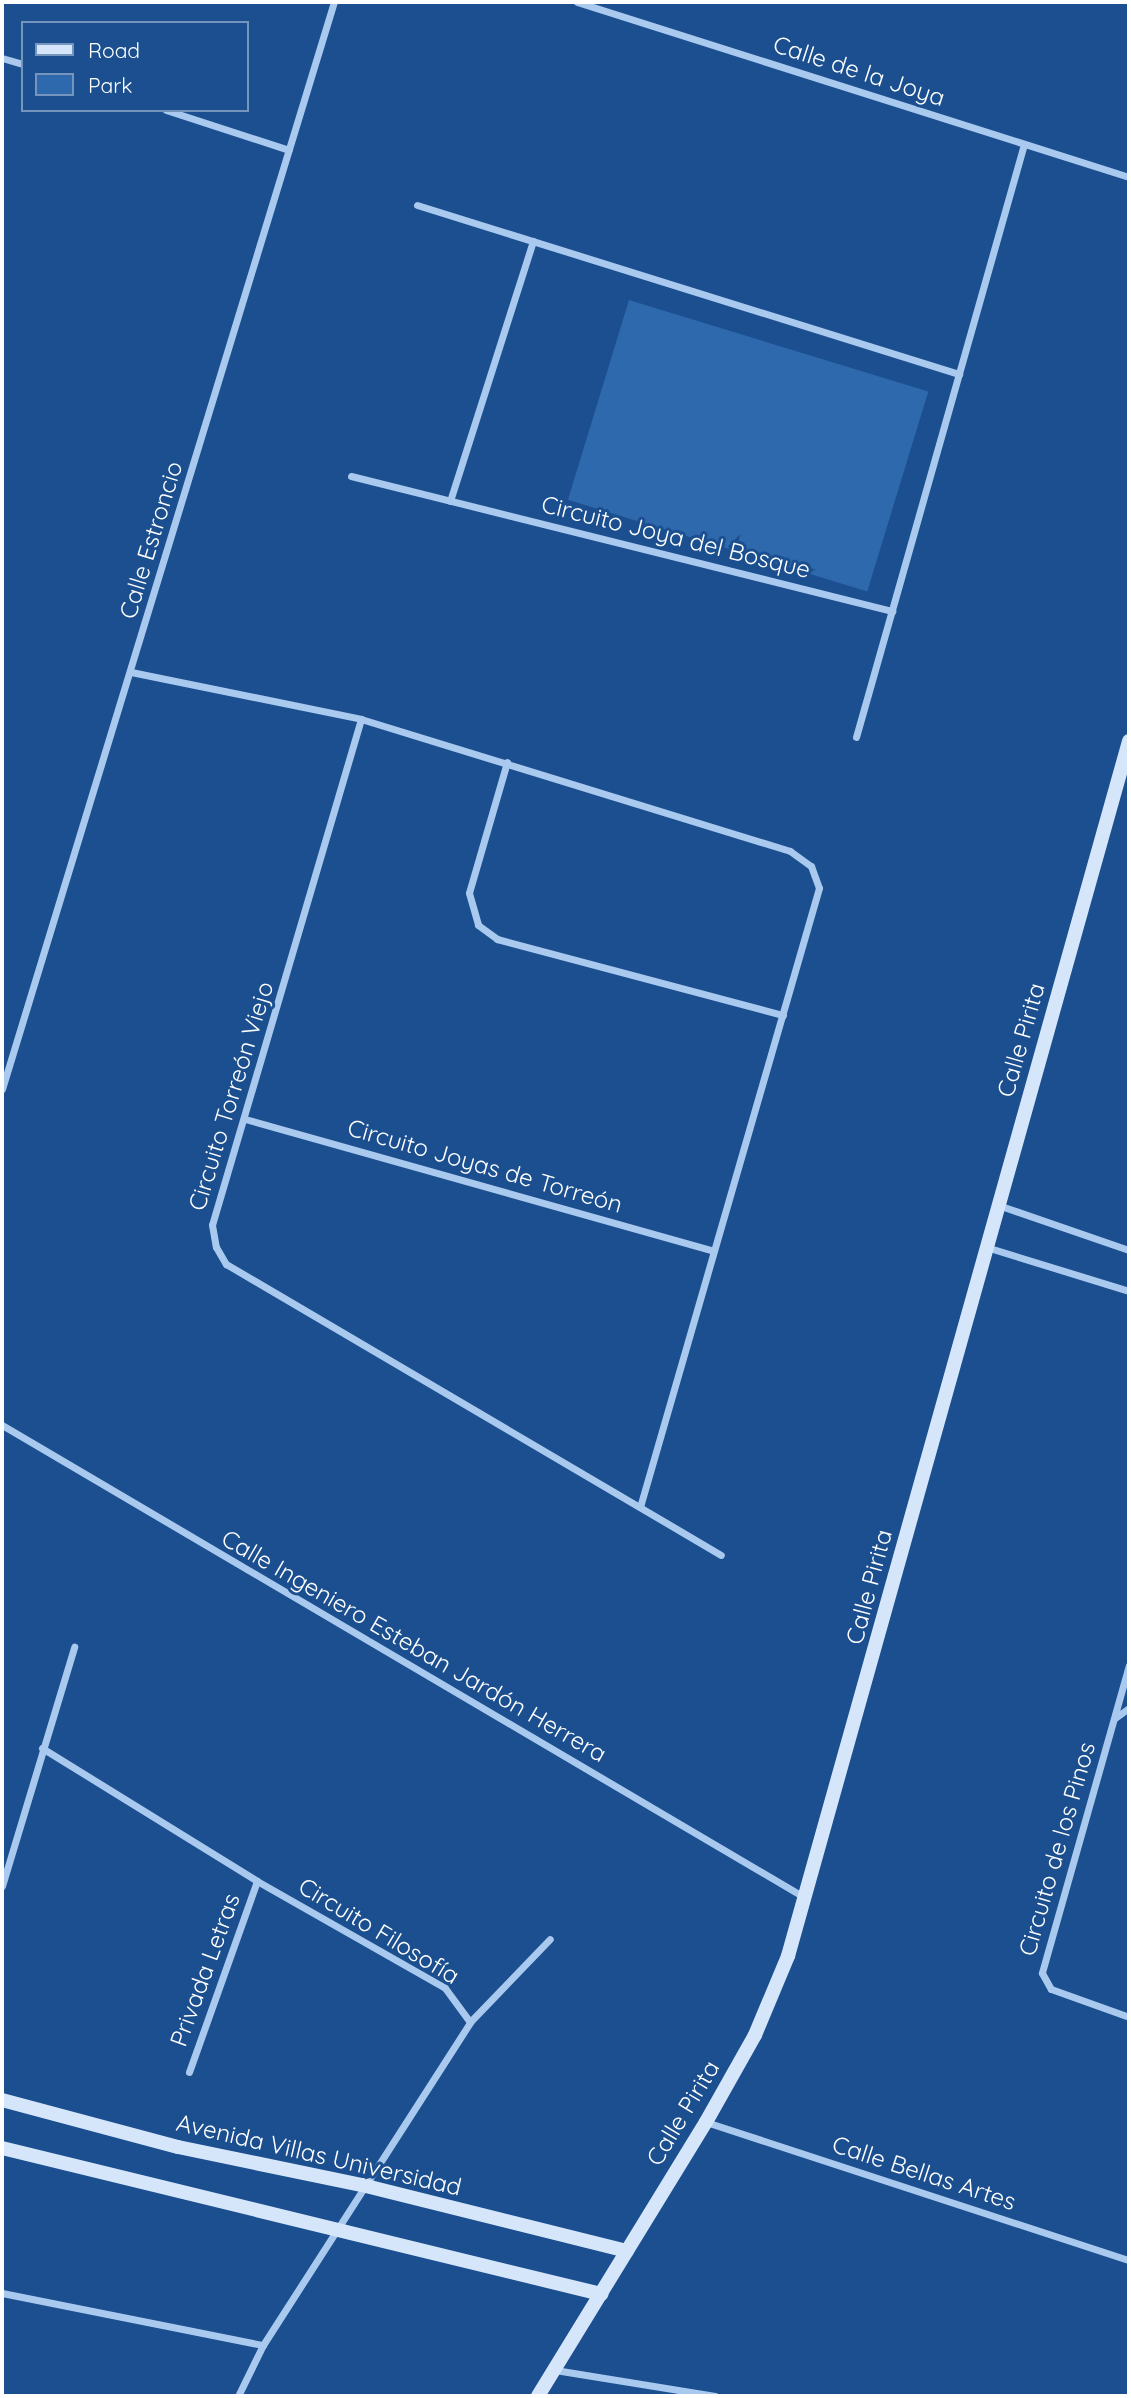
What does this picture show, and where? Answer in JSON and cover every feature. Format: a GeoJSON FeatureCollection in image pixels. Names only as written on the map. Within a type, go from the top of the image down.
{"type":"FeatureCollection","features":[{"type":"Feature","properties":{"kind":"street","name":"Calle Estroncio"},"geometry":{"type":"LineString","coordinates":[[2,1089],[334,2]]}},
{"type":"Feature","properties":{"kind":"street","name":"Calle de la Joya"},"geometry":{"type":"LineString","coordinates":[[577,2],[598,5],[1129,177]]}},
{"type":"Feature","properties":{"kind":"street"},"geometry":{"type":"LineString","coordinates":[[2,58],[21,63]]}},
{"type":"Feature","properties":{"kind":"street"},"geometry":{"type":"LineString","coordinates":[[172,112],[289,150]]}},
{"type":"Feature","properties":{"kind":"street"},"geometry":{"type":"LineString","coordinates":[[856,737],[1024,144]]}},
{"type":"Feature","properties":{"kind":"street"},"geometry":{"type":"LineString","coordinates":[[417,205],[959,374]]}},
{"type":"Feature","properties":{"kind":"street"},"geometry":{"type":"LineString","coordinates":[[450,500],[533,241]]}},
{"type":"Feature","properties":{"kind":"street","name":"Circuito Joya del Bosque"},"geometry":{"type":"LineString","coordinates":[[351,476],[892,611]]}},
{"type":"Feature","properties":{"kind":"street"},"geometry":{"type":"LineString","coordinates":[[131,672],[361,719],[790,851],[811,866],[819,888],[640,1507]]}},
{"type":"Feature","properties":{"kind":"street","name":"Circuito Torreón Viejo"},"geometry":{"type":"LineString","coordinates":[[361,719],[246,1119],[212,1225],[226,1264],[721,1555]]}},
{"type":"Feature","properties":{"kind":"street","name":"Calle Pirita"},"geometry":{"type":"LineString","coordinates":[[538,2396],[706,2122],[755,2035],[808,1899],[985,1247],[1129,741]]}},
{"type":"Feature","properties":{"kind":"street"},"geometry":{"type":"LineString","coordinates":[[507,762],[469,893],[478,925],[497,939],[783,1015]]}},
{"type":"Feature","properties":{"kind":"street","name":"Circuito Joyas de Torreón"},"geometry":{"type":"LineString","coordinates":[[246,1119],[714,1251]]}},
{"type":"Feature","properties":{"kind":"street"},"geometry":{"type":"LineString","coordinates":[[998,1205],[1129,1250]]}},
{"type":"Feature","properties":{"kind":"street"},"geometry":{"type":"LineString","coordinates":[[985,1247],[1129,1291]]}},
{"type":"Feature","properties":{"kind":"street","name":"Calle Ingeniero Esteban Jardón Herrera"},"geometry":{"type":"LineString","coordinates":[[2,1425],[808,1899]]}},
{"type":"Feature","properties":{"kind":"street"},"geometry":{"type":"LineString","coordinates":[[2,1886],[74,1647]]}},
{"type":"Feature","properties":{"kind":"street","name":"Circuito de los Pinos"},"geometry":{"type":"LineString","coordinates":[[1129,1665],[1042,1973],[1051,1989],[1129,2017]]}},
{"type":"Feature","properties":{"kind":"street","name":"Circuito de los Pinos"},"geometry":{"type":"LineString","coordinates":[[1114,1718],[1129,1708]]}},
{"type":"Feature","properties":{"kind":"street","name":"Circuito Filosofía"},"geometry":{"type":"LineString","coordinates":[[42,1748],[257,1881],[446,1988],[470,2022]]}},
{"type":"Feature","properties":{"kind":"street","name":"Privada Letras"},"geometry":{"type":"LineString","coordinates":[[189,2072],[257,1881]]}},
{"type":"Feature","properties":{"kind":"street"},"geometry":{"type":"LineString","coordinates":[[238,2396],[263,2345],[362,2185],[470,2022],[550,1940]]}},
{"type":"Feature","properties":{"kind":"street","name":"Avenida Villas Universidad"},"geometry":{"type":"LineString","coordinates":[[2,2100],[178,2147],[362,2185],[627,2251]]}},
{"type":"Feature","properties":{"kind":"street","name":"Calle Bellas Artes"},"geometry":{"type":"LineString","coordinates":[[706,2122],[1129,2260]]}},
{"type":"Feature","properties":{"kind":"street"},"geometry":{"type":"LineString","coordinates":[[2,2148],[601,2294]]}},
{"type":"Feature","properties":{"kind":"street"},"geometry":{"type":"LineString","coordinates":[[2,2293],[263,2345]]}},
{"type":"Feature","properties":{"kind":"street"},"geometry":{"type":"LineString","coordinates":[[554,2370],[715,2396]]}},
{"type":"Feature","properties":{"kind":"green space"},"geometry":{"type":"Polygon","coordinates":[[[629,300],[928,392],[867,591],[568,500],[629,300]]]}}]}
